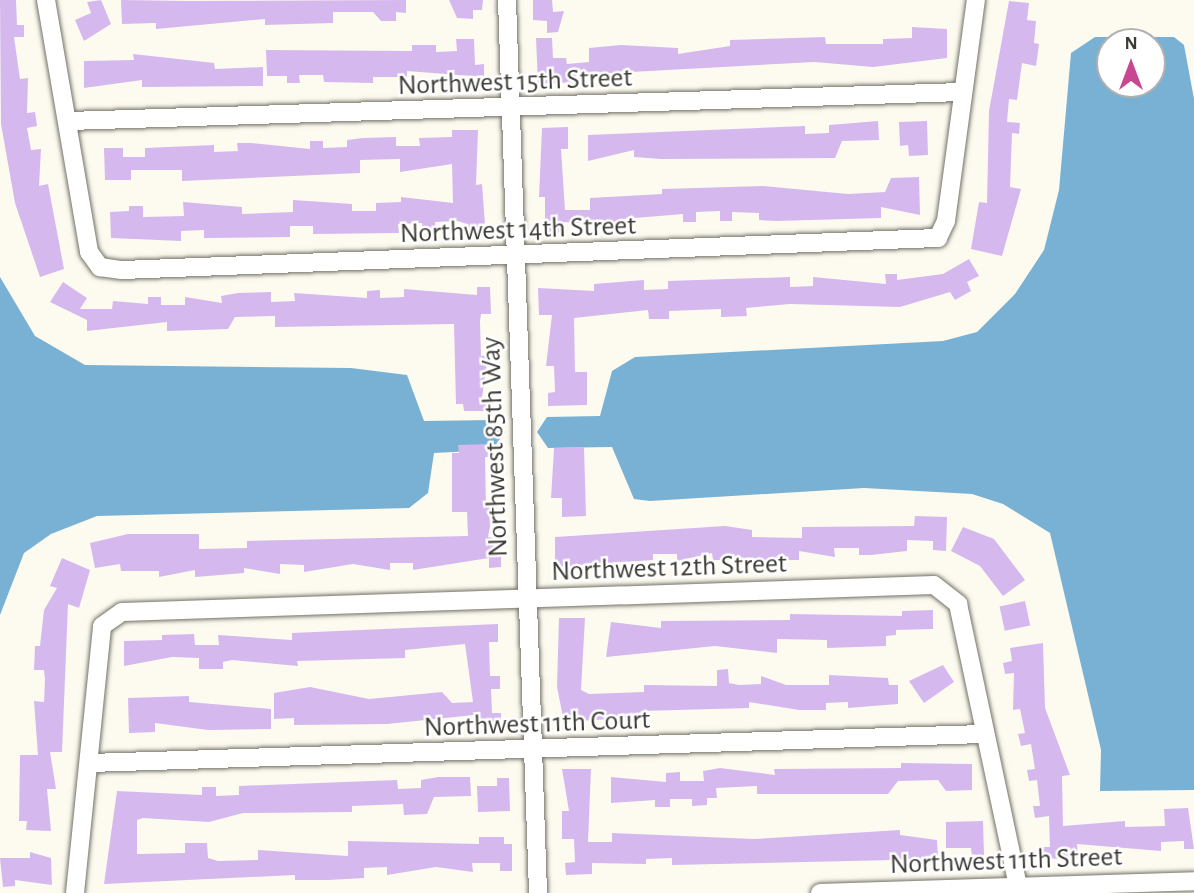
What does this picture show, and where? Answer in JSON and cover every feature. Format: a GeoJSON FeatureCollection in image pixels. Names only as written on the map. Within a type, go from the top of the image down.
{"type":"FeatureCollection","features":[{"type":"Feature","properties":{"kind":"street"},"geometry":{"type":"LineString","coordinates":[[46,0],[69,121]]}},
{"type":"Feature","properties":{"kind":"street","name":"Northwest 85th Way"},"geometry":{"type":"LineString","coordinates":[[507,0],[538,893]]}},
{"type":"Feature","properties":{"kind":"street"},"geometry":{"type":"LineString","coordinates":[[963,92],[976,0]]}},
{"type":"Feature","properties":{"kind":"street","name":"Northwest 15th Street"},"geometry":{"type":"LineString","coordinates":[[69,121],[963,92]]}},
{"type":"Feature","properties":{"kind":"street","name":"Northwest 14th Street"},"geometry":{"type":"LineString","coordinates":[[69,121],[89,252],[100,267],[515,256],[938,238],[946,221],[963,92]]}},
{"type":"Feature","properties":{"kind":"street","name":"Northwest 12th Street"},"geometry":{"type":"LineString","coordinates":[[90,763],[102,626],[122,612],[198,605],[934,585],[948,591],[958,604],[985,734]]}},
{"type":"Feature","properties":{"kind":"street"},"geometry":{"type":"LineString","coordinates":[[985,734],[1018,887]]}},
{"type":"Feature","properties":{"kind":"street","name":"Northwest 11th Court"},"geometry":{"type":"LineString","coordinates":[[90,763],[531,751],[985,734]]}},
{"type":"Feature","properties":{"kind":"street"},"geometry":{"type":"LineString","coordinates":[[75,893],[90,763]]}},
{"type":"Feature","properties":{"kind":"street","name":"Northwest 11th Street"},"geometry":{"type":"LineString","coordinates":[[820,893],[1194,881]]}},
{"type":"Feature","properties":{"kind":"water"},"geometry":{"type":"Polygon","coordinates":[[[1096,37],[1096,98],[1166,98],[1166,37],[1174,37],[1184,45],[1194,99],[1194,790],[1100,791],[1101,750],[1050,533],[1003,504],[972,494],[864,488],[650,501],[634,499],[612,447],[548,448],[537,432],[547,417],[600,416],[612,371],[635,357],[943,341],[977,332],[1015,294],[1044,250],[1059,190],[1071,53],[1096,37]]]}},
{"type":"Feature","properties":{"kind":"water"},"geometry":{"type":"Polygon","coordinates":[[[0,277],[35,336],[85,365],[351,368],[407,375],[424,421],[492,420],[505,432],[492,450],[434,453],[428,493],[409,508],[97,516],[51,534],[24,553],[0,615],[0,277]]]}},
{"type":"Feature","properties":{"kind":"building"},"geometry":{"type":"Polygon","coordinates":[[[0,0],[16,0],[17,25],[24,25],[24,37],[14,37],[20,79],[28,78],[27,113],[35,112],[37,126],[27,128],[31,150],[41,149],[39,186],[48,184],[64,269],[40,277],[15,203],[1,124],[0,0]]]}},
{"type":"Feature","properties":{"kind":"building"},"geometry":{"type":"Polygon","coordinates":[[[101,0],[111,24],[84,41],[75,20],[91,13],[87,2],[101,0]]]}},
{"type":"Feature","properties":{"kind":"building"},"geometry":{"type":"Polygon","coordinates":[[[121,0],[406,0],[406,13],[396,12],[396,21],[381,21],[373,12],[333,12],[333,23],[265,25],[265,19],[156,29],[156,23],[122,24],[121,0]]]}},
{"type":"Feature","properties":{"kind":"building"},"geometry":{"type":"Polygon","coordinates":[[[449,0],[483,0],[482,10],[473,10],[473,19],[457,18],[449,0]]]}},
{"type":"Feature","properties":{"kind":"building"},"geometry":{"type":"Polygon","coordinates":[[[533,0],[552,0],[553,12],[564,11],[558,32],[547,33],[547,21],[533,20],[533,0]]]}},
{"type":"Feature","properties":{"kind":"building"},"geometry":{"type":"Polygon","coordinates":[[[1009,1],[1029,3],[1027,20],[1036,21],[1034,43],[1039,44],[1036,66],[1022,63],[1017,100],[1009,99],[1007,122],[1020,123],[1019,134],[1012,133],[1010,187],[1021,189],[1002,256],[971,249],[979,202],[987,203],[989,111],[1009,1]]]}},
{"type":"Feature","properties":{"kind":"building"},"geometry":{"type":"Polygon","coordinates":[[[912,27],[947,29],[947,58],[873,67],[814,62],[576,75],[576,82],[538,84],[536,38],[552,38],[553,58],[566,58],[567,64],[589,62],[589,48],[621,45],[678,48],[678,54],[730,46],[730,40],[825,37],[826,44],[883,44],[883,39],[912,38],[912,27]]]}},
{"type":"Feature","properties":{"kind":"building"},"geometry":{"type":"Polygon","coordinates":[[[456,39],[474,39],[475,65],[484,64],[484,77],[407,71],[407,77],[373,77],[373,83],[324,82],[323,75],[299,75],[300,83],[287,83],[287,76],[267,76],[266,50],[412,51],[412,45],[436,45],[436,52],[457,51],[456,39]]]}},
{"type":"Feature","properties":{"kind":"building"},"geometry":{"type":"Polygon","coordinates":[[[133,54],[214,63],[215,69],[263,67],[263,86],[142,87],[142,80],[84,88],[84,61],[134,60],[133,54]]]}},
{"type":"Feature","properties":{"kind":"building"},"geometry":{"type":"Polygon","coordinates":[[[878,121],[879,140],[842,141],[835,158],[661,159],[634,157],[634,150],[588,161],[588,135],[805,126],[805,134],[829,133],[829,125],[878,121]]]}},
{"type":"Feature","properties":{"kind":"building"},"geometry":{"type":"Polygon","coordinates":[[[927,121],[928,155],[909,156],[908,145],[900,146],[899,122],[927,121]]]}},
{"type":"Feature","properties":{"kind":"building"},"geometry":{"type":"Polygon","coordinates":[[[568,127],[568,149],[561,149],[565,210],[590,210],[590,198],[662,194],[662,189],[763,186],[848,194],[885,192],[891,178],[919,177],[920,215],[881,207],[881,218],[776,221],[759,220],[759,213],[732,212],[732,221],[720,221],[720,211],[696,212],[696,222],[683,222],[683,214],[623,219],[623,226],[564,222],[565,232],[545,233],[545,197],[539,197],[542,128],[568,127]]]}},
{"type":"Feature","properties":{"kind":"building"},"geometry":{"type":"Polygon","coordinates":[[[452,130],[478,130],[476,185],[482,184],[486,237],[468,238],[467,224],[458,221],[435,222],[436,230],[423,230],[422,223],[398,224],[399,233],[313,234],[313,226],[290,226],[290,237],[204,238],[204,230],[181,231],[181,241],[111,238],[110,212],[129,211],[129,206],[143,206],[143,217],[184,216],[183,202],[242,207],[242,214],[293,212],[293,200],[352,204],[352,211],[376,211],[376,203],[401,202],[401,197],[453,203],[452,164],[400,172],[400,159],[360,160],[360,173],[182,181],[182,170],[131,170],[131,180],[105,180],[104,148],[123,148],[123,157],[145,157],[145,148],[214,145],[214,152],[238,151],[237,143],[310,149],[310,141],[323,141],[323,148],[347,147],[347,140],[396,137],[396,146],[420,146],[419,138],[452,137],[452,130]]]}},
{"type":"Feature","properties":{"kind":"building"},"geometry":{"type":"Polygon","coordinates":[[[969,259],[979,276],[967,282],[971,291],[955,300],[950,292],[900,307],[790,304],[746,308],[747,316],[721,317],[721,309],[669,311],[669,319],[649,319],[648,310],[574,318],[575,372],[587,372],[587,405],[548,406],[548,393],[555,392],[554,366],[546,366],[552,315],[539,315],[538,288],[594,291],[594,284],[644,280],[644,290],[668,289],[668,281],[790,277],[790,287],[813,286],[813,277],[886,284],[885,274],[897,274],[897,280],[943,274],[969,259]]]}},
{"type":"Feature","properties":{"kind":"building"},"geometry":{"type":"Polygon","coordinates":[[[63,282],[87,298],[80,309],[112,309],[113,301],[148,304],[148,297],[161,297],[161,305],[185,305],[185,297],[222,303],[221,296],[238,293],[271,292],[271,302],[295,301],[294,293],[367,298],[367,291],[380,290],[380,298],[404,297],[404,289],[477,295],[477,287],[490,287],[491,314],[481,314],[480,321],[481,356],[488,355],[482,398],[490,397],[490,411],[464,411],[463,404],[456,404],[454,324],[275,327],[275,316],[235,317],[228,329],[167,331],[167,322],[87,331],[87,320],[50,302],[63,282]]]}},
{"type":"Feature","properties":{"kind":"building"},"geometry":{"type":"Polygon","coordinates":[[[492,444],[492,457],[485,457],[486,507],[494,506],[488,537],[501,540],[501,567],[489,568],[489,558],[413,570],[413,563],[390,563],[390,570],[353,564],[304,572],[304,565],[280,564],[280,574],[244,568],[244,573],[195,577],[195,570],[159,577],[159,571],[121,571],[120,564],[95,568],[90,543],[128,534],[199,534],[199,549],[247,548],[247,541],[468,536],[467,512],[452,512],[452,453],[459,453],[458,445],[492,444]]]}},
{"type":"Feature","properties":{"kind":"building"},"geometry":{"type":"Polygon","coordinates":[[[584,447],[586,516],[562,517],[562,498],[551,498],[554,448],[584,447]]]}},
{"type":"Feature","properties":{"kind":"building"},"geometry":{"type":"Polygon","coordinates":[[[915,516],[947,517],[946,551],[933,550],[933,541],[907,540],[907,551],[871,555],[859,555],[859,548],[834,548],[835,557],[799,551],[799,560],[713,560],[712,553],[677,561],[677,554],[653,554],[653,560],[555,567],[555,537],[725,526],[752,530],[752,537],[802,538],[802,527],[914,526],[915,516]]]}},
{"type":"Feature","properties":{"kind":"building"},"geometry":{"type":"Polygon","coordinates":[[[963,527],[994,539],[1025,580],[1003,596],[980,566],[951,551],[963,527]]]}},
{"type":"Feature","properties":{"kind":"building"},"geometry":{"type":"Polygon","coordinates":[[[62,558],[90,570],[79,608],[68,604],[62,752],[50,752],[56,789],[47,789],[51,831],[26,830],[27,821],[19,821],[20,755],[38,755],[34,701],[44,702],[45,680],[44,670],[34,670],[35,646],[40,646],[44,610],[57,588],[50,586],[62,558]]]}},
{"type":"Feature","properties":{"kind":"building"},"geometry":{"type":"Polygon","coordinates":[[[1025,601],[1030,625],[1005,631],[1000,606],[1025,601]]]}},
{"type":"Feature","properties":{"kind":"building"},"geometry":{"type":"Polygon","coordinates":[[[933,610],[933,629],[896,630],[896,635],[886,636],[886,646],[827,648],[827,640],[777,639],[777,653],[715,646],[606,657],[611,622],[661,628],[661,621],[790,620],[790,614],[902,616],[902,611],[933,610]]]}},
{"type":"Feature","properties":{"kind":"building"},"geometry":{"type":"Polygon","coordinates":[[[559,618],[585,618],[581,690],[589,694],[644,692],[644,685],[717,686],[717,670],[728,669],[729,683],[739,685],[761,684],[761,676],[786,685],[829,685],[829,675],[888,678],[889,685],[898,685],[898,704],[848,708],[848,702],[826,703],[826,710],[799,710],[749,702],[749,708],[641,711],[641,717],[564,722],[557,687],[559,618]]]}},
{"type":"Feature","properties":{"kind":"building"},"geometry":{"type":"Polygon","coordinates":[[[498,624],[498,642],[489,642],[490,676],[500,676],[500,689],[491,689],[492,713],[501,713],[501,725],[474,726],[474,715],[387,724],[294,725],[294,718],[274,719],[274,693],[310,687],[369,699],[442,692],[452,703],[473,702],[465,644],[405,650],[405,658],[297,661],[298,666],[232,660],[223,662],[223,669],[199,669],[199,658],[172,657],[124,666],[124,641],[162,640],[162,635],[194,634],[195,645],[219,645],[218,635],[292,640],[292,633],[498,624]]]}},
{"type":"Feature","properties":{"kind":"building"},"geometry":{"type":"Polygon","coordinates":[[[1043,643],[1045,708],[1070,775],[1062,776],[1063,826],[1125,821],[1125,827],[1165,826],[1164,809],[1188,808],[1194,849],[1184,849],[1184,841],[1161,842],[1161,851],[1077,844],[1078,858],[1043,859],[1043,847],[1050,847],[1049,816],[1035,818],[1033,806],[1040,806],[1037,780],[1029,781],[1027,770],[1035,769],[1031,744],[1021,746],[1018,734],[1025,733],[1020,709],[1013,710],[1014,673],[1005,674],[1003,663],[1012,661],[1010,648],[1043,643]]]}},
{"type":"Feature","properties":{"kind":"building"},"geometry":{"type":"Polygon","coordinates":[[[943,665],[954,682],[924,703],[909,681],[943,665]]]}},
{"type":"Feature","properties":{"kind":"building"},"geometry":{"type":"Polygon","coordinates":[[[189,696],[189,702],[271,709],[271,729],[208,730],[155,723],[155,732],[129,733],[128,698],[189,696]]]}},
{"type":"Feature","properties":{"kind":"building"},"geometry":{"type":"Polygon","coordinates":[[[901,763],[972,764],[972,790],[946,791],[938,780],[898,781],[888,794],[757,794],[757,786],[716,788],[717,798],[707,798],[707,805],[692,806],[692,799],[670,799],[670,807],[655,807],[655,800],[611,803],[611,777],[666,782],[666,773],[680,772],[680,781],[704,781],[703,771],[720,768],[775,775],[774,769],[901,768],[901,763]]]}},
{"type":"Feature","properties":{"kind":"building"},"geometry":{"type":"Polygon","coordinates":[[[562,769],[591,769],[588,842],[612,842],[612,833],[754,839],[900,830],[900,835],[937,840],[938,859],[672,865],[672,858],[646,859],[646,864],[592,863],[592,874],[566,875],[565,863],[575,862],[574,839],[562,839],[562,811],[569,811],[562,769]]]}},
{"type":"Feature","properties":{"kind":"building"},"geometry":{"type":"Polygon","coordinates":[[[470,777],[471,796],[434,797],[427,814],[404,815],[403,804],[352,806],[352,812],[243,813],[209,822],[143,818],[137,820],[137,854],[185,853],[185,843],[207,843],[208,858],[218,861],[258,860],[258,850],[348,856],[348,841],[479,844],[479,837],[504,837],[504,844],[512,844],[512,871],[500,871],[500,863],[472,863],[473,872],[436,867],[387,875],[387,867],[364,868],[364,878],[295,880],[295,875],[104,884],[117,791],[202,795],[202,787],[216,787],[216,796],[239,795],[239,786],[397,780],[398,789],[421,788],[421,780],[470,777]]]}},
{"type":"Feature","properties":{"kind":"building"},"geometry":{"type":"Polygon","coordinates":[[[497,778],[509,778],[510,811],[478,812],[477,786],[497,786],[497,778]]]}},
{"type":"Feature","properties":{"kind":"building"},"geometry":{"type":"Polygon","coordinates":[[[983,821],[984,855],[972,856],[971,848],[946,848],[946,822],[983,821]]]}},
{"type":"Feature","properties":{"kind":"building"},"geometry":{"type":"Polygon","coordinates":[[[30,852],[51,858],[52,885],[15,880],[15,886],[3,887],[0,858],[30,858],[30,852]]]}}]}
